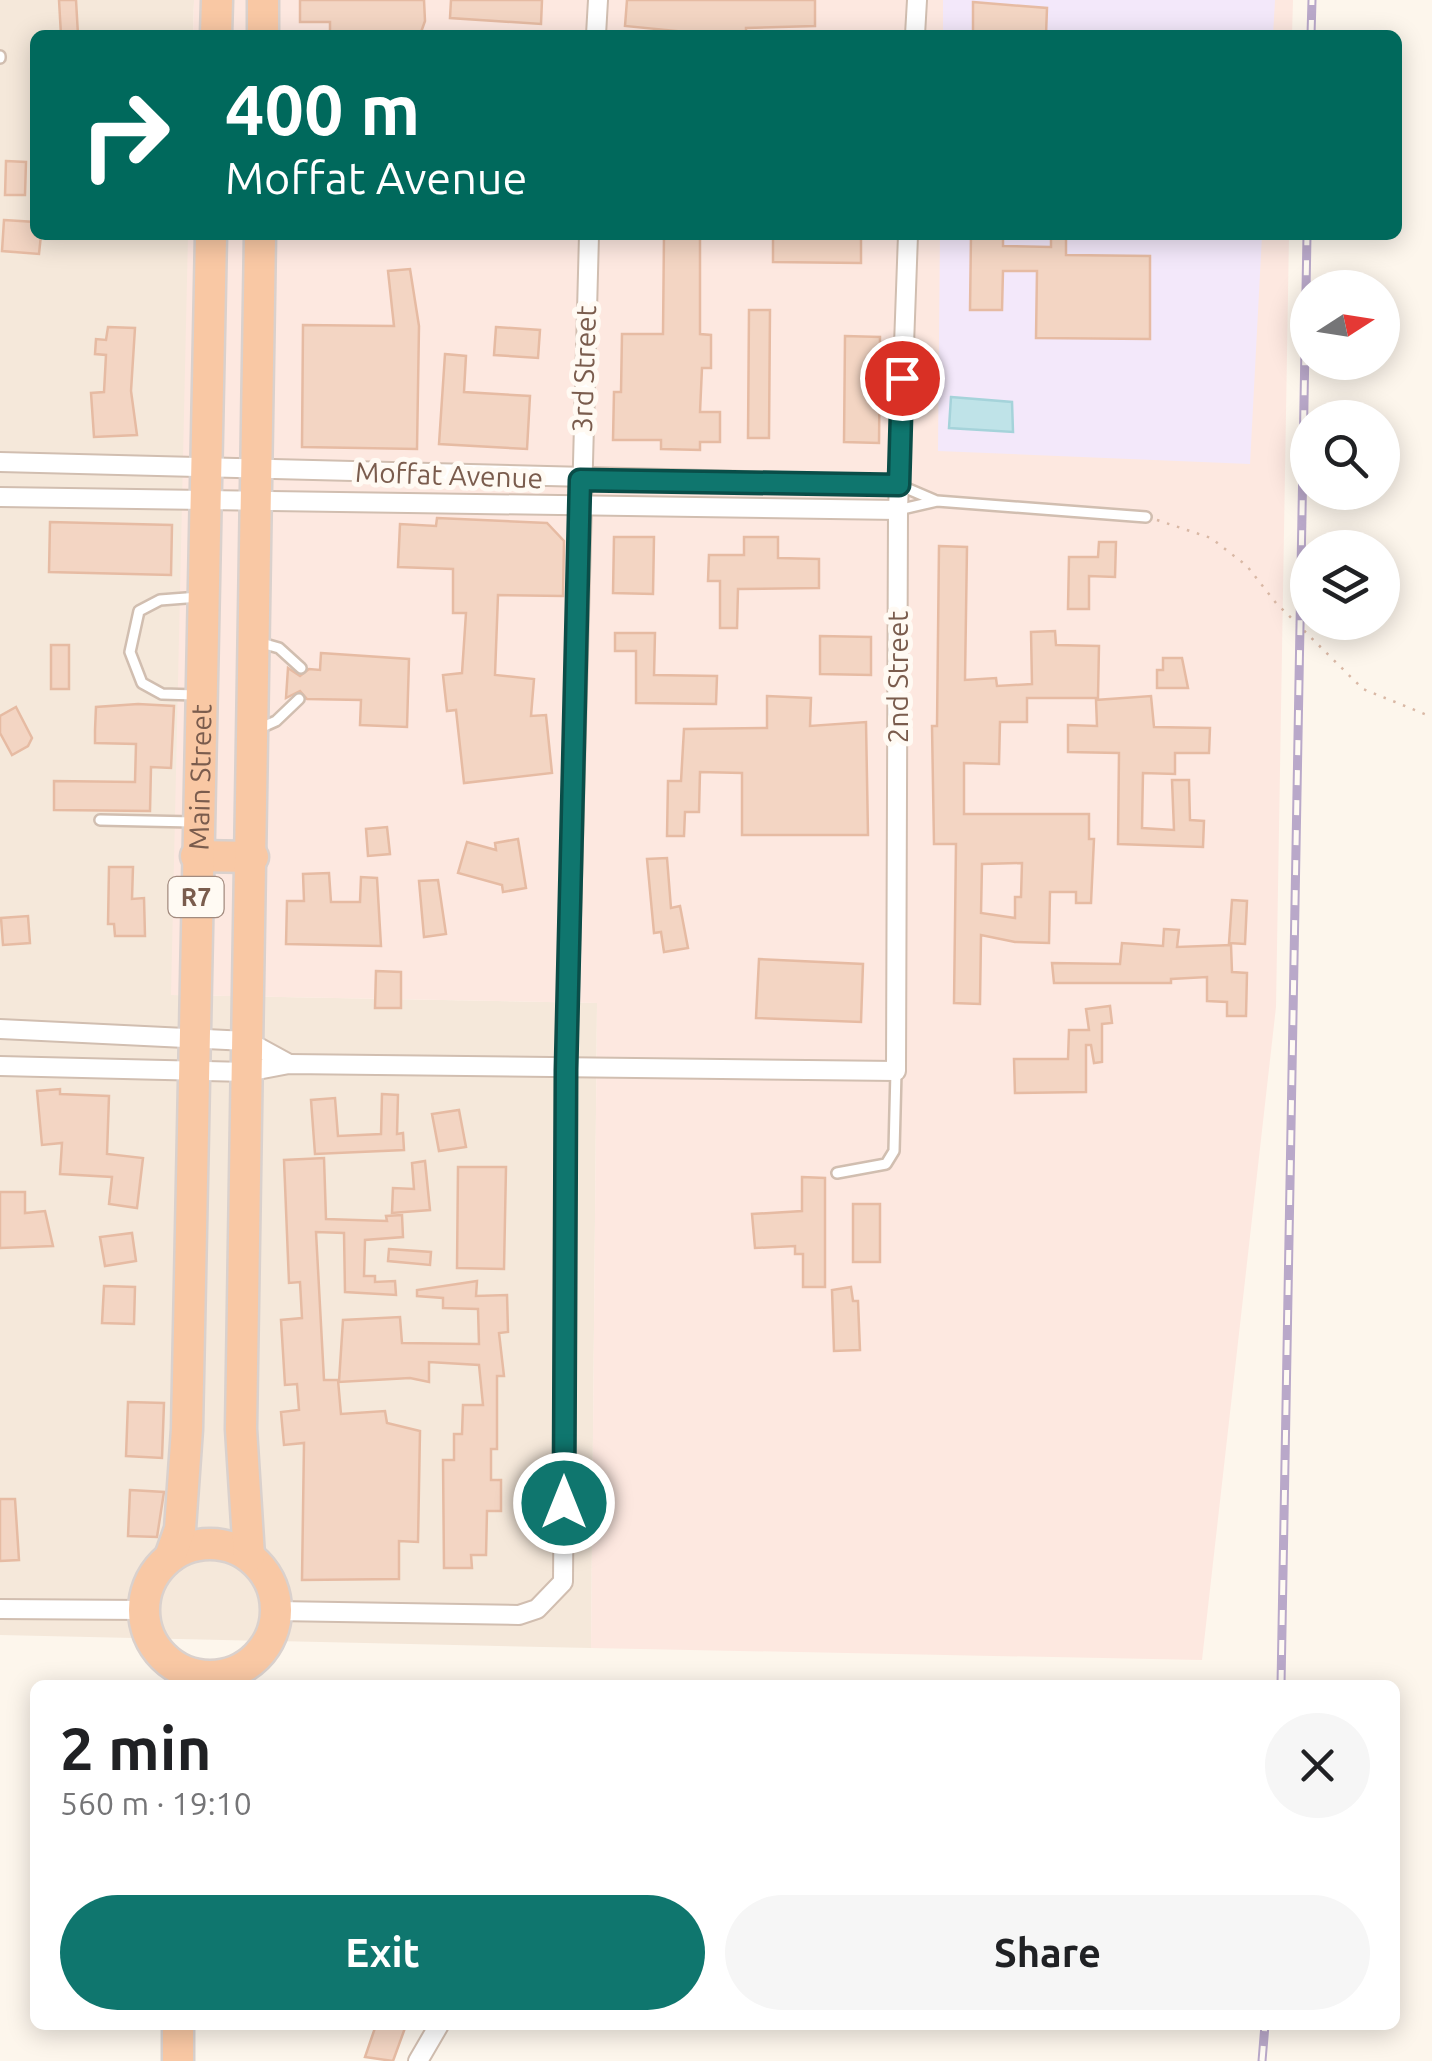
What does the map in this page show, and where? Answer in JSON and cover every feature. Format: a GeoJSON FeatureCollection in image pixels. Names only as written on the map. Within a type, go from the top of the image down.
{"type":"FeatureCollection","features":[{"type":"Feature","properties":{"kind":"highway"},"geometry":{"type":"LineString","coordinates":[[216,30],[218,0]]}},
{"type":"Feature","properties":{"kind":"highway"},"geometry":{"type":"LineString","coordinates":[[263,0],[263,30]]}},
{"type":"Feature","properties":{"kind":"highway","name":"Main Street"},"geometry":{"type":"LineString","coordinates":[[144,1610],[156,1572],[170,1557],[180,1529],[187,1428],[210,240]]}},
{"type":"Feature","properties":{"kind":"highway","name":"Main Street"},"geometry":{"type":"LineString","coordinates":[[260,240],[241,1430],[249,1556],[274,1590],[276,1611]]}},
{"type":"Feature","properties":{"kind":"highway"},"geometry":{"type":"LineString","coordinates":[[209,290],[259,292]]}},
{"type":"Feature","properties":{"kind":"highway"},"geometry":{"type":"LineString","coordinates":[[199,682],[254,673]]}},
{"type":"Feature","properties":{"kind":"highway"},"geometry":{"type":"LineString","coordinates":[[196,856],[253,858]]}},
{"type":"Feature","properties":{"kind":"highway"},"geometry":{"type":"LineString","coordinates":[[190,1247],[244,1250]]}},
{"type":"Feature","properties":{"kind":"highway"},"geometry":{"type":"LineString","coordinates":[[187,1428],[241,1430]]}},
{"type":"Feature","properties":{"kind":"highway"},"geometry":{"type":"LineString","coordinates":[[170,1557],[209,1544],[249,1556]]}},
{"type":"Feature","properties":{"kind":"highway"},"geometry":{"type":"LineString","coordinates":[[144,1610],[152,1640],[172,1674],[222,1680],[262,1652],[273,1633],[276,1611]]}},
{"type":"Feature","properties":{"kind":"highway"},"geometry":{"type":"LineString","coordinates":[[178,2030],[178,2061]]}},
{"type":"Feature","properties":{"kind":"street"},"geometry":{"type":"LineString","coordinates":[[596,30],[598,0]]}},
{"type":"Feature","properties":{"kind":"street"},"geometry":{"type":"LineString","coordinates":[[915,30],[916,0]]}},
{"type":"Feature","properties":{"kind":"street","name":"3rd Street"},"geometry":{"type":"LineString","coordinates":[[276,1611],[519,1615],[538,1609],[563,1582],[566,1070],[589,240]]}},
{"type":"Feature","properties":{"kind":"street","name":"2nd Street"},"geometry":{"type":"LineString","coordinates":[[896,1071],[898,510],[908,240]]}},
{"type":"Feature","properties":{"kind":"street","name":"Moffat Avenue"},"geometry":{"type":"LineString","coordinates":[[0,462],[580,480],[899,485]]}},
{"type":"Feature","properties":{"kind":"street","name":"Moffat Avenue"},"geometry":{"type":"LineString","coordinates":[[0,497],[580,509],[898,510]]}},
{"type":"Feature","properties":{"kind":"street"},"geometry":{"type":"LineString","coordinates":[[0,1029],[248,1041],[290,1064]]}},
{"type":"Feature","properties":{"kind":"street"},"geometry":{"type":"LineString","coordinates":[[0,1066],[247,1072],[290,1064],[849,1074],[896,1071]]}},
{"type":"Feature","properties":{"kind":"street"},"geometry":{"type":"LineString","coordinates":[[0,1609],[144,1610]]}},
{"type":"Feature","properties":{"kind":"street"},"geometry":{"type":"LineString","coordinates":[[418,2061],[436,2030]]}},
{"type":"Feature","properties":{"kind":"lane"},"geometry":{"type":"LineString","coordinates":[[899,485],[937,501]]}},
{"type":"Feature","properties":{"kind":"lane"},"geometry":{"type":"LineString","coordinates":[[898,510],[937,501],[1146,517]]}},
{"type":"Feature","properties":{"kind":"lane"},"geometry":{"type":"LineString","coordinates":[[199,682],[162,694],[142,683],[130,652],[140,611],[160,600],[201,596]]}},
{"type":"Feature","properties":{"kind":"lane"},"geometry":{"type":"LineString","coordinates":[[255,642],[279,648],[301,668]]}},
{"type":"Feature","properties":{"kind":"lane"},"geometry":{"type":"LineString","coordinates":[[253,731],[276,721],[299,699]]}},
{"type":"Feature","properties":{"kind":"lane"},"geometry":{"type":"LineString","coordinates":[[100,820],[196,822]]}},
{"type":"Feature","properties":{"kind":"lane"},"geometry":{"type":"LineString","coordinates":[[837,1173],[886,1164],[894,1150],[896,1071]]}},
{"type":"Feature","properties":{"kind":"path"},"geometry":{"type":"LineString","coordinates":[[1146,517],[1211,538],[1247,566],[1276,602],[1364,689],[1432,717]]}},
{"type":"Feature","properties":{"kind":"shaded area"},"geometry":{"type":"Polygon","coordinates":[[[0,0],[194,0],[193,30],[30,30],[30,240],[190,240],[172,995],[597,1003],[591,1648],[0,1635],[0,0]]]}},
{"type":"Feature","properties":{"kind":"shaded area"},"geometry":{"type":"Polygon","coordinates":[[[194,0],[1293,0],[1292,30],[193,30],[194,0]]]}},
{"type":"Feature","properties":{"kind":"shaded area"},"geometry":{"type":"Polygon","coordinates":[[[943,0],[1275,0],[1273,30],[943,30],[943,0]]]}},
{"type":"Feature","properties":{"kind":"shaded area"},"geometry":{"type":"Polygon","coordinates":[[[188,240],[1289,240],[1276,1007],[1202,1660],[591,1648],[597,1003],[171,995],[188,240]]]}},
{"type":"Feature","properties":{"kind":"shaded area"},"geometry":{"type":"Polygon","coordinates":[[[940,240],[1262,240],[1250,464],[938,451],[940,240]]]}},
{"type":"Feature","properties":{"kind":"water"},"geometry":{"type":"Polygon","coordinates":[[[951,397],[1012,402],[1013,432],[949,428],[951,397]]]}},
{"type":"Feature","properties":{"kind":"building"},"geometry":{"type":"Polygon","coordinates":[[[59,0],[76,0],[78,30],[61,30],[59,0]]]}},
{"type":"Feature","properties":{"kind":"building"},"geometry":{"type":"Polygon","coordinates":[[[300,0],[424,0],[422,30],[330,30],[330,22],[300,22],[300,0]]]}},
{"type":"Feature","properties":{"kind":"building"},"geometry":{"type":"Polygon","coordinates":[[[451,0],[542,0],[541,24],[450,18],[451,0]]]}},
{"type":"Feature","properties":{"kind":"building"},"geometry":{"type":"Polygon","coordinates":[[[627,0],[815,0],[815,26],[665,30],[625,26],[627,0]]]}},
{"type":"Feature","properties":{"kind":"building"},"geometry":{"type":"Polygon","coordinates":[[[973,2],[1047,8],[1046,30],[973,30],[973,2]]]}},
{"type":"Feature","properties":{"kind":"building"},"geometry":{"type":"Polygon","coordinates":[[[6,161],[26,162],[25,195],[5,195],[6,161]]]}},
{"type":"Feature","properties":{"kind":"building"},"geometry":{"type":"Polygon","coordinates":[[[4,220],[30,222],[30,240],[40,240],[39,254],[2,251],[4,220]]]}},
{"type":"Feature","properties":{"kind":"building"},"geometry":{"type":"Polygon","coordinates":[[[664,240],[700,240],[700,334],[711,335],[711,368],[702,368],[700,412],[720,412],[720,442],[700,442],[700,450],[661,449],[661,440],[613,440],[614,392],[621,392],[622,334],[663,334],[664,240]]]}},
{"type":"Feature","properties":{"kind":"building"},"geometry":{"type":"Polygon","coordinates":[[[773,240],[861,240],[861,263],[773,262],[773,240]]]}},
{"type":"Feature","properties":{"kind":"building"},"geometry":{"type":"Polygon","coordinates":[[[971,240],[1003,240],[1003,246],[1051,247],[1051,240],[1066,240],[1066,255],[1150,256],[1150,339],[1036,338],[1037,271],[1003,271],[1002,310],[970,310],[971,240]]]}},
{"type":"Feature","properties":{"kind":"building"},"geometry":{"type":"Polygon","coordinates":[[[410,269],[419,326],[417,449],[302,447],[303,325],[394,326],[388,271],[410,269]]]}},
{"type":"Feature","properties":{"kind":"building"},"geometry":{"type":"Polygon","coordinates":[[[749,310],[770,310],[769,438],[748,438],[749,310]]]}},
{"type":"Feature","properties":{"kind":"building"},"geometry":{"type":"Polygon","coordinates":[[[108,327],[135,328],[131,391],[137,435],[94,437],[91,393],[104,392],[106,355],[95,354],[96,339],[106,340],[108,327]]]}},
{"type":"Feature","properties":{"kind":"building"},"geometry":{"type":"Polygon","coordinates":[[[496,327],[540,330],[538,358],[494,355],[496,327]]]}},
{"type":"Feature","properties":{"kind":"building"},"geometry":{"type":"Polygon","coordinates":[[[845,336],[880,337],[879,443],[844,442],[845,336]]]}},
{"type":"Feature","properties":{"kind":"building"},"geometry":{"type":"Polygon","coordinates":[[[445,354],[466,356],[464,392],[530,396],[527,449],[439,444],[445,354]]]}},
{"type":"Feature","properties":{"kind":"building"},"geometry":{"type":"Polygon","coordinates":[[[437,518],[547,523],[564,541],[563,596],[498,595],[495,675],[534,679],[531,716],[546,715],[552,773],[464,783],[456,710],[447,711],[443,675],[462,673],[466,613],[453,613],[453,569],[398,567],[400,524],[436,526],[437,518]]]}},
{"type":"Feature","properties":{"kind":"building"},"geometry":{"type":"Polygon","coordinates":[[[50,522],[172,525],[171,575],[49,572],[50,522]]]}},
{"type":"Feature","properties":{"kind":"building"},"geometry":{"type":"Polygon","coordinates":[[[614,537],[654,537],[653,594],[613,593],[614,537]]]}},
{"type":"Feature","properties":{"kind":"building"},"geometry":{"type":"Polygon","coordinates":[[[744,537],[778,537],[778,558],[819,559],[819,588],[738,589],[737,628],[720,628],[720,581],[708,581],[709,555],[744,555],[744,537]]]}},
{"type":"Feature","properties":{"kind":"building"},"geometry":{"type":"Polygon","coordinates":[[[1099,542],[1116,542],[1115,577],[1089,576],[1089,609],[1068,609],[1069,557],[1098,557],[1099,542]]]}},
{"type":"Feature","properties":{"kind":"building"},"geometry":{"type":"Polygon","coordinates":[[[939,546],[967,547],[965,680],[996,678],[997,686],[1032,684],[1031,632],[1055,631],[1056,645],[1099,646],[1098,698],[1027,698],[1027,722],[1000,722],[999,764],[964,763],[964,814],[1089,814],[1089,839],[1094,839],[1091,903],[1076,903],[1076,892],[1050,892],[1049,943],[981,935],[980,1004],[954,1003],[956,844],[934,844],[932,726],[937,726],[939,546]],[[1022,863],[982,864],[981,913],[1015,918],[1015,897],[1021,897],[1022,863]]]}},
{"type":"Feature","properties":{"kind":"building"},"geometry":{"type":"Polygon","coordinates":[[[615,633],[655,633],[654,675],[717,676],[716,704],[636,703],[636,651],[615,651],[615,633]]]}},
{"type":"Feature","properties":{"kind":"building"},"geometry":{"type":"Polygon","coordinates":[[[820,636],[871,637],[871,675],[820,674],[820,636]]]}},
{"type":"Feature","properties":{"kind":"building"},"geometry":{"type":"Polygon","coordinates":[[[51,645],[69,645],[69,689],[51,689],[51,645]]]}},
{"type":"Feature","properties":{"kind":"building"},"geometry":{"type":"Polygon","coordinates":[[[321,653],[409,659],[407,727],[360,725],[361,700],[307,699],[300,691],[286,698],[288,668],[300,676],[309,669],[320,670],[321,653]]]}},
{"type":"Feature","properties":{"kind":"building"},"geometry":{"type":"Polygon","coordinates":[[[1163,658],[1182,658],[1188,688],[1157,688],[1157,670],[1163,670],[1163,658]]]}},
{"type":"Feature","properties":{"kind":"building"},"geometry":{"type":"Polygon","coordinates":[[[767,696],[811,698],[810,726],[866,722],[868,835],[742,835],[742,773],[700,772],[699,812],[685,812],[684,836],[667,836],[668,781],[681,781],[684,729],[767,728],[767,696]]]}},
{"type":"Feature","properties":{"kind":"building"},"geometry":{"type":"Polygon","coordinates":[[[1151,696],[1154,727],[1210,728],[1209,753],[1175,753],[1175,774],[1143,773],[1142,828],[1174,830],[1172,780],[1189,780],[1190,820],[1204,821],[1203,847],[1118,844],[1119,753],[1068,752],[1068,725],[1097,726],[1096,700],[1151,696]]]}},
{"type":"Feature","properties":{"kind":"building"},"geometry":{"type":"Polygon","coordinates":[[[174,706],[171,768],[151,767],[150,811],[54,810],[54,781],[135,782],[136,744],[95,743],[95,730],[96,707],[174,706]]]}},
{"type":"Feature","properties":{"kind":"building"},"geometry":{"type":"Polygon","coordinates":[[[16,707],[32,738],[28,746],[12,755],[0,733],[0,716],[16,707]]]}},
{"type":"Feature","properties":{"kind":"building"},"geometry":{"type":"Polygon","coordinates":[[[387,827],[390,854],[368,856],[366,829],[387,827]]]}},
{"type":"Feature","properties":{"kind":"building"},"geometry":{"type":"Polygon","coordinates":[[[518,839],[526,888],[503,892],[502,885],[458,873],[467,842],[496,850],[495,843],[518,839]]]}},
{"type":"Feature","properties":{"kind":"building"},"geometry":{"type":"Polygon","coordinates":[[[667,858],[671,908],[680,906],[688,948],[664,952],[661,932],[654,933],[647,859],[667,858]]]}},
{"type":"Feature","properties":{"kind":"building"},"geometry":{"type":"Polygon","coordinates":[[[109,867],[133,867],[132,899],[144,898],[145,936],[115,936],[114,924],[108,924],[109,867]]]}},
{"type":"Feature","properties":{"kind":"building"},"geometry":{"type":"Polygon","coordinates":[[[329,873],[331,902],[360,902],[361,877],[377,878],[381,946],[286,944],[287,901],[304,901],[303,874],[329,873]]]}},
{"type":"Feature","properties":{"kind":"building"},"geometry":{"type":"Polygon","coordinates":[[[438,880],[446,934],[424,937],[419,881],[438,880]]]}},
{"type":"Feature","properties":{"kind":"building"},"geometry":{"type":"Polygon","coordinates":[[[1232,900],[1247,901],[1245,944],[1229,943],[1232,900]]]}},
{"type":"Feature","properties":{"kind":"building"},"geometry":{"type":"Polygon","coordinates":[[[28,916],[30,943],[3,945],[1,918],[28,916]]]}},
{"type":"Feature","properties":{"kind":"building"},"geometry":{"type":"Polygon","coordinates":[[[1164,929],[1179,930],[1177,947],[1231,945],[1232,972],[1247,973],[1246,1016],[1227,1016],[1227,1002],[1207,1001],[1207,977],[1171,979],[1171,983],[1054,983],[1052,963],[1120,964],[1122,943],[1163,946],[1164,929]]]}},
{"type":"Feature","properties":{"kind":"building"},"geometry":{"type":"Polygon","coordinates":[[[759,959],[863,964],[861,1022],[756,1018],[759,959]]]}},
{"type":"Feature","properties":{"kind":"building"},"geometry":{"type":"Polygon","coordinates":[[[376,971],[401,972],[401,1008],[375,1008],[376,971]]]}},
{"type":"Feature","properties":{"kind":"building"},"geometry":{"type":"Polygon","coordinates":[[[1110,1006],[1112,1023],[1102,1024],[1102,1062],[1094,1063],[1091,1045],[1086,1045],[1086,1092],[1015,1093],[1014,1059],[1068,1059],[1069,1030],[1089,1030],[1086,1009],[1110,1006]]]}},
{"type":"Feature","properties":{"kind":"building"},"geometry":{"type":"Polygon","coordinates":[[[60,1089],[60,1094],[109,1096],[107,1154],[143,1158],[137,1208],[109,1204],[112,1177],[60,1174],[62,1143],[42,1145],[37,1091],[60,1089]]]}},
{"type":"Feature","properties":{"kind":"building"},"geometry":{"type":"Polygon","coordinates":[[[382,1094],[398,1095],[397,1134],[403,1133],[404,1150],[315,1154],[311,1100],[335,1098],[338,1136],[381,1134],[382,1094]]]}},
{"type":"Feature","properties":{"kind":"building"},"geometry":{"type":"Polygon","coordinates":[[[459,1110],[466,1147],[439,1151],[432,1114],[459,1110]]]}},
{"type":"Feature","properties":{"kind":"building"},"geometry":{"type":"Polygon","coordinates":[[[324,1158],[326,1219],[387,1221],[386,1216],[402,1215],[403,1237],[365,1240],[364,1276],[375,1276],[375,1282],[395,1281],[396,1295],[345,1292],[344,1233],[316,1232],[324,1380],[338,1380],[341,1414],[385,1411],[387,1423],[420,1431],[418,1542],[399,1541],[399,1579],[302,1580],[304,1443],[284,1445],[281,1412],[299,1410],[297,1384],[285,1385],[281,1320],[302,1318],[300,1282],[289,1283],[284,1160],[324,1158]]]}},
{"type":"Feature","properties":{"kind":"building"},"geometry":{"type":"Polygon","coordinates":[[[425,1161],[430,1210],[392,1213],[393,1188],[414,1189],[412,1163],[425,1161]]]}},
{"type":"Feature","properties":{"kind":"building"},"geometry":{"type":"Polygon","coordinates":[[[458,1167],[506,1167],[504,1269],[457,1268],[458,1167]]]}},
{"type":"Feature","properties":{"kind":"building"},"geometry":{"type":"Polygon","coordinates":[[[802,1177],[825,1178],[825,1287],[803,1287],[803,1254],[795,1254],[795,1246],[755,1248],[752,1214],[802,1211],[802,1177]]]}},
{"type":"Feature","properties":{"kind":"building"},"geometry":{"type":"Polygon","coordinates":[[[0,1192],[25,1192],[25,1213],[45,1211],[53,1246],[0,1248],[0,1192]]]}},
{"type":"Feature","properties":{"kind":"building"},"geometry":{"type":"Polygon","coordinates":[[[853,1204],[880,1204],[880,1262],[853,1262],[853,1204]]]}},
{"type":"Feature","properties":{"kind":"building"},"geometry":{"type":"Polygon","coordinates":[[[132,1233],[136,1261],[105,1266],[100,1237],[132,1233]]]}},
{"type":"Feature","properties":{"kind":"building"},"geometry":{"type":"Polygon","coordinates":[[[389,1249],[431,1252],[430,1265],[388,1261],[389,1249]]]}},
{"type":"Feature","properties":{"kind":"building"},"geometry":{"type":"Polygon","coordinates":[[[477,1281],[476,1296],[507,1295],[508,1332],[499,1333],[504,1376],[497,1376],[497,1449],[491,1449],[491,1480],[501,1480],[501,1511],[487,1511],[486,1555],[471,1555],[472,1568],[444,1568],[443,1460],[454,1460],[454,1434],[462,1434],[463,1405],[483,1405],[479,1365],[429,1362],[429,1382],[410,1378],[339,1382],[343,1320],[400,1317],[402,1343],[479,1344],[478,1309],[443,1308],[443,1298],[417,1296],[417,1290],[477,1281]]]}},
{"type":"Feature","properties":{"kind":"building"},"geometry":{"type":"Polygon","coordinates":[[[104,1286],[135,1287],[134,1324],[102,1323],[104,1286]]]}},
{"type":"Feature","properties":{"kind":"building"},"geometry":{"type":"Polygon","coordinates":[[[851,1287],[853,1301],[858,1301],[860,1350],[834,1351],[832,1290],[851,1287]]]}},
{"type":"Feature","properties":{"kind":"building"},"geometry":{"type":"Polygon","coordinates":[[[128,1402],[164,1403],[162,1458],[126,1456],[128,1402]]]}},
{"type":"Feature","properties":{"kind":"building"},"geometry":{"type":"Polygon","coordinates":[[[130,1490],[164,1492],[157,1537],[128,1536],[130,1490]]]}},
{"type":"Feature","properties":{"kind":"building"},"geometry":{"type":"Polygon","coordinates":[[[0,1499],[15,1499],[19,1560],[0,1561],[0,1499]]]}},
{"type":"Feature","properties":{"kind":"building"},"geometry":{"type":"Polygon","coordinates":[[[374,2030],[404,2030],[393,2061],[365,2057],[374,2030]]]}},
{"type":"Feature","properties":{"kind":"railway"},"geometry":{"type":"LineString","coordinates":[[1311,30],[1312,0]]}},
{"type":"Feature","properties":{"kind":"railway"},"geometry":{"type":"LineString","coordinates":[[1281,1680],[1307,240]]}},
{"type":"Feature","properties":{"kind":"railway"},"geometry":{"type":"LineString","coordinates":[[1262,2061],[1265,2030]]}},
{"type":"Feature","properties":{"kind":"route"},"geometry":{"type":"LineString","coordinates":[[564,1503],[566,1070],[580,480],[899,485],[902,378]]}}]}
